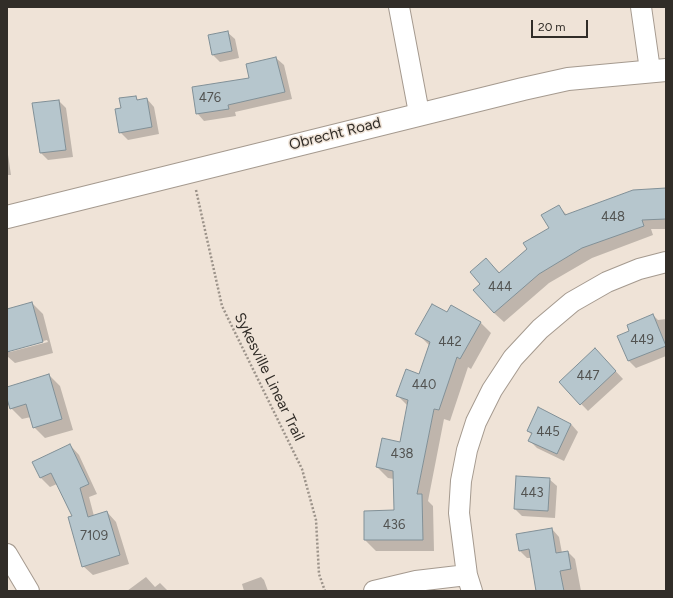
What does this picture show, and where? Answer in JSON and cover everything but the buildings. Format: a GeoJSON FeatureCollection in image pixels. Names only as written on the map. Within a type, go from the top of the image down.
{"type":"FeatureCollection","features":[{"type":"Feature","properties":{"kind":"street"},"geometry":{"type":"LineString","coordinates":[[398,7],[419,113]]}},
{"type":"Feature","properties":{"kind":"street"},"geometry":{"type":"LineString","coordinates":[[641,7],[658,70]]}},
{"type":"Feature","properties":{"kind":"street","name":"Obrecht Road"},"geometry":{"type":"LineString","coordinates":[[7,217],[419,113],[568,80],[658,70]]}},
{"type":"Feature","properties":{"kind":"street"},"geometry":{"type":"LineString","coordinates":[[374,591],[416,581],[470,583],[460,513],[461,481],[467,450],[476,422],[492,390],[513,358],[540,328],[572,302],[607,282],[666,262]]}},
{"type":"Feature","properties":{"kind":"street"},"geometry":{"type":"LineString","coordinates":[[7,554],[29,591]]}},
{"type":"Feature","properties":{"kind":"path","name":"Sykesville Linear Trail"},"geometry":{"type":"LineString","coordinates":[[192,170],[222,306],[302,469],[316,520],[319,574],[325,591]]}}]}
